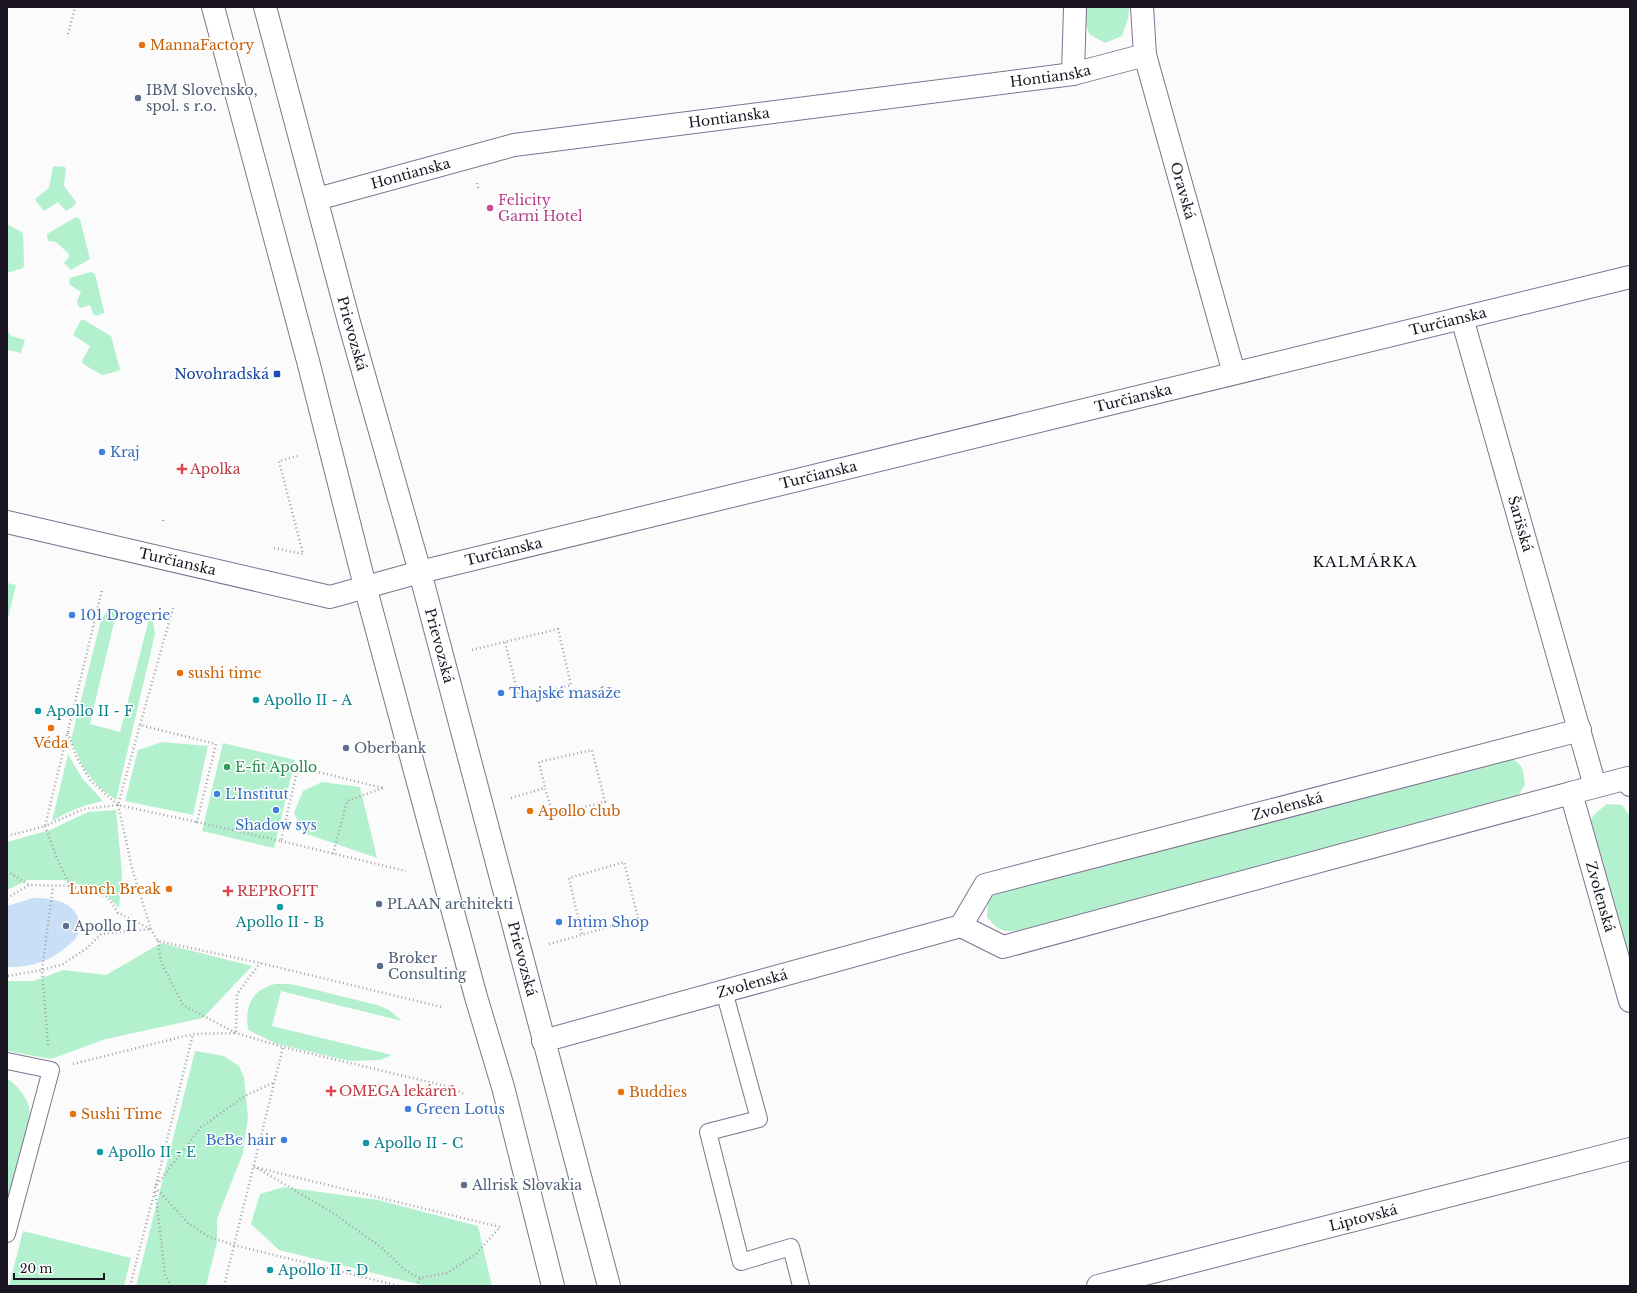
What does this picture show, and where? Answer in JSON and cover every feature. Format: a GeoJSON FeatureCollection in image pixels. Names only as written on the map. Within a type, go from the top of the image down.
{"type":"FeatureCollection","features":[{"type":"Feature","properties":{"kind":"street"},"geometry":{"type":"LineString","coordinates":[[213,7],[308,361],[366,586],[476,997],[502,1087],[553,1286]]}},
{"type":"Feature","properties":{"kind":"street","name":"Prievozská"},"geometry":{"type":"LineString","coordinates":[[265,7],[354,338],[420,572],[608,1286]]}},
{"type":"Feature","properties":{"kind":"street"},"geometry":{"type":"LineString","coordinates":[[1073,74],[1075,7]]}},
{"type":"Feature","properties":{"kind":"street","name":"Oravská"},"geometry":{"type":"LineString","coordinates":[[1142,7],[1145,55],[1234,374]]}},
{"type":"Feature","properties":{"kind":"street","name":"Hontianska"},"geometry":{"type":"LineString","coordinates":[[317,199],[514,145],[1073,74],[1145,55]]}},
{"type":"Feature","properties":{"kind":"street","name":"Turčianska"},"geometry":{"type":"LineString","coordinates":[[7,522],[330,597],[420,572],[1630,277]]}},
{"type":"Feature","properties":{"kind":"street","name":"Šarišská"},"geometry":{"type":"LineString","coordinates":[[1462,318],[1580,730]]}},
{"type":"Feature","properties":{"kind":"street"},"geometry":{"type":"LineString","coordinates":[[1580,730],[1595,786]]}},
{"type":"Feature","properties":{"kind":"street","name":"Zvolenská"},"geometry":{"type":"LineString","coordinates":[[543,1041],[961,926],[985,885],[1580,730]]}},
{"type":"Feature","properties":{"kind":"street"},"geometry":{"type":"LineString","coordinates":[[961,926],[1003,947],[1595,786],[1628,778],[1630,785]]}},
{"type":"Feature","properties":{"kind":"street","name":"Zvolenská"},"geometry":{"type":"LineString","coordinates":[[1571,793],[1630,1001]]}},
{"type":"Feature","properties":{"kind":"street","name":"Liptovská"},"geometry":{"type":"LineString","coordinates":[[1098,1286],[1630,1149]]}},
{"type":"Feature","properties":{"kind":"lane"},"geometry":{"type":"LineString","coordinates":[[724,991],[759,1119],[708,1132],[741,1262],[791,1247],[801,1286]]}},
{"type":"Feature","properties":{"kind":"lane"},"geometry":{"type":"LineString","coordinates":[[7,1061],[51,1070],[7,1234]]}},
{"type":"Feature","properties":{"kind":"path"},"geometry":{"type":"LineString","coordinates":[[68,34],[75,7]]}},
{"type":"Feature","properties":{"kind":"path"},"geometry":{"type":"LineString","coordinates":[[274,548],[303,554],[279,461],[298,456]]}},
{"type":"Feature","properties":{"kind":"path"},"geometry":{"type":"LineString","coordinates":[[163,521],[164,517]]}},
{"type":"Feature","properties":{"kind":"path"},"geometry":{"type":"LineString","coordinates":[[70,886],[57,858],[45,826],[102,590]]}},
{"type":"Feature","properties":{"kind":"path"},"geometry":{"type":"LineString","coordinates":[[173,608],[118,805],[133,872],[151,929],[158,942],[161,962],[183,1005],[236,1033],[283,1047],[450,1087],[466,1095]]}},
{"type":"Feature","properties":{"kind":"path"},"geometry":{"type":"LineString","coordinates":[[472,650],[558,628],[572,685],[519,698],[505,642]]}},
{"type":"Feature","properties":{"kind":"path"},"geometry":{"type":"LineString","coordinates":[[140,725],[216,744],[197,822]]}},
{"type":"Feature","properties":{"kind":"path"},"geometry":{"type":"LineString","coordinates":[[68,733],[77,758],[91,781],[118,805]]}},
{"type":"Feature","properties":{"kind":"path"},"geometry":{"type":"LineString","coordinates":[[592,750],[604,802],[553,814],[545,788],[538,762],[592,750]]}},
{"type":"Feature","properties":{"kind":"path"},"geometry":{"type":"LineString","coordinates":[[281,841],[298,767],[383,788],[347,801],[333,854]]}},
{"type":"Feature","properties":{"kind":"path"},"geometry":{"type":"LineString","coordinates":[[511,798],[545,788]]}},
{"type":"Feature","properties":{"kind":"path"},"geometry":{"type":"LineString","coordinates":[[7,836],[45,826],[84,809],[118,805],[281,841],[406,871]]}},
{"type":"Feature","properties":{"kind":"path"},"geometry":{"type":"LineString","coordinates":[[549,944],[582,935],[638,918],[624,862],[569,878],[582,935]]}},
{"type":"Feature","properties":{"kind":"path"},"geometry":{"type":"LineString","coordinates":[[7,871],[29,885],[70,886],[108,897],[118,913],[151,929]]}},
{"type":"Feature","properties":{"kind":"path"},"geometry":{"type":"LineString","coordinates":[[7,898],[29,885]]}},
{"type":"Feature","properties":{"kind":"path"},"geometry":{"type":"LineString","coordinates":[[53,886],[42,970],[51,1070],[193,1034],[236,1033]]}},
{"type":"Feature","properties":{"kind":"path"},"geometry":{"type":"LineString","coordinates":[[7,976],[42,970],[63,964],[88,948],[101,934],[151,929]]}},
{"type":"Feature","properties":{"kind":"path"},"geometry":{"type":"LineString","coordinates":[[158,942],[260,963],[442,1007]]}},
{"type":"Feature","properties":{"kind":"path"},"geometry":{"type":"LineString","coordinates":[[236,1033],[237,994],[260,963]]}},
{"type":"Feature","properties":{"kind":"path"},"geometry":{"type":"LineString","coordinates":[[130,1286],[193,1034]]}},
{"type":"Feature","properties":{"kind":"path"},"geometry":{"type":"LineString","coordinates":[[224,1286],[283,1047]]}},
{"type":"Feature","properties":{"kind":"path"},"geometry":{"type":"LineString","coordinates":[[171,1286],[165,1274],[155,1187],[201,1127],[245,1096],[275,1082]]}},
{"type":"Feature","properties":{"kind":"path"},"geometry":{"type":"LineString","coordinates":[[254,1167],[500,1227],[476,1254],[447,1273],[420,1278],[406,1271],[381,1247],[330,1211],[254,1167]]}},
{"type":"Feature","properties":{"kind":"path"},"geometry":{"type":"LineString","coordinates":[[155,1187],[188,1223],[209,1237],[234,1245],[399,1286]]}},
{"type":"Feature","properties":{"kind":"path"},"geometry":{"type":"LineString","coordinates":[[417,1286],[420,1278]]}},
{"type":"Feature","properties":{"kind":"green space"},"geometry":{"type":"Polygon","coordinates":[[[1084,7],[1129,7],[1128,19],[1122,36],[1105,43],[1089,34],[1084,17],[1084,7]]]}},
{"type":"Feature","properties":{"kind":"green space"},"geometry":{"type":"Polygon","coordinates":[[[53,166],[65,167],[64,186],[76,202],[75,205],[66,211],[58,202],[44,211],[35,200],[49,188],[53,166]]]}},
{"type":"Feature","properties":{"kind":"green space"},"geometry":{"type":"Polygon","coordinates":[[[76,217],[80,219],[90,259],[71,270],[64,263],[69,257],[69,254],[56,242],[48,241],[47,234],[76,217]]]}},
{"type":"Feature","properties":{"kind":"green space"},"geometry":{"type":"Polygon","coordinates":[[[7,224],[23,233],[24,265],[23,268],[7,273],[7,224]]]}},
{"type":"Feature","properties":{"kind":"green space"},"geometry":{"type":"Polygon","coordinates":[[[91,272],[95,274],[104,311],[104,313],[96,316],[93,314],[90,305],[81,308],[78,306],[77,301],[81,292],[70,285],[69,281],[70,278],[91,272]]]}},
{"type":"Feature","properties":{"kind":"green space"},"geometry":{"type":"Polygon","coordinates":[[[81,320],[84,320],[111,336],[120,369],[119,371],[102,375],[83,364],[82,361],[90,346],[73,335],[81,320]]]}},
{"type":"Feature","properties":{"kind":"green space"},"geometry":{"type":"Polygon","coordinates":[[[7,330],[11,336],[25,340],[21,353],[7,350],[7,330]]]}},
{"type":"Feature","properties":{"kind":"green space"},"geometry":{"type":"Polygon","coordinates":[[[7,583],[16,585],[7,623],[7,583]]]}},
{"type":"Feature","properties":{"kind":"green space"},"geometry":{"type":"Polygon","coordinates":[[[108,610],[117,610],[90,724],[120,732],[149,619],[153,622],[155,634],[116,800],[100,788],[87,773],[71,740],[101,620],[108,610]]]}},
{"type":"Feature","properties":{"kind":"green space"},"geometry":{"type":"Polygon","coordinates":[[[162,742],[208,746],[193,815],[125,801],[138,750],[162,742]]]}},
{"type":"Feature","properties":{"kind":"green space"},"geometry":{"type":"Polygon","coordinates":[[[223,743],[295,760],[274,848],[202,831],[223,743]]]}},
{"type":"Feature","properties":{"kind":"green space"},"geometry":{"type":"Polygon","coordinates":[[[68,754],[82,778],[103,801],[89,804],[64,814],[52,821],[68,754]]]}},
{"type":"Feature","properties":{"kind":"green space"},"geometry":{"type":"Polygon","coordinates":[[[1503,756],[1514,760],[1522,769],[1525,785],[1516,799],[1026,929],[1008,931],[1000,929],[987,917],[988,901],[998,891],[1503,756]]]}},
{"type":"Feature","properties":{"kind":"green space"},"geometry":{"type":"Polygon","coordinates":[[[322,782],[360,787],[377,858],[304,833],[294,813],[303,791],[322,782]]]}},
{"type":"Feature","properties":{"kind":"green space"},"geometry":{"type":"Polygon","coordinates":[[[1607,804],[1622,805],[1630,816],[1630,962],[1589,821],[1607,804]]]}},
{"type":"Feature","properties":{"kind":"green space"},"geometry":{"type":"Polygon","coordinates":[[[116,810],[122,873],[119,908],[104,892],[63,880],[28,880],[7,890],[7,842],[50,830],[88,812],[116,810]]]}},
{"type":"Feature","properties":{"kind":"green space"},"geometry":{"type":"Polygon","coordinates":[[[161,943],[252,966],[203,1018],[106,1039],[51,1059],[7,1051],[7,981],[34,981],[63,970],[106,975],[161,943]]]}},
{"type":"Feature","properties":{"kind":"green space"},"geometry":{"type":"Polygon","coordinates":[[[275,984],[300,986],[377,1005],[389,1010],[402,1021],[281,991],[272,1026],[392,1055],[380,1060],[350,1061],[277,1044],[248,1030],[247,1014],[251,1001],[260,991],[275,984]]]}},
{"type":"Feature","properties":{"kind":"green space"},"geometry":{"type":"Polygon","coordinates":[[[195,1051],[224,1056],[239,1066],[244,1077],[248,1118],[243,1153],[217,1219],[217,1242],[206,1286],[136,1286],[195,1051]]]}},
{"type":"Feature","properties":{"kind":"green space"},"geometry":{"type":"Polygon","coordinates":[[[7,1078],[26,1098],[30,1117],[26,1143],[7,1208],[7,1078]]]}},
{"type":"Feature","properties":{"kind":"green space"},"geometry":{"type":"Polygon","coordinates":[[[284,1187],[378,1200],[478,1226],[492,1286],[426,1286],[279,1250],[251,1224],[260,1194],[284,1187]]]}},
{"type":"Feature","properties":{"kind":"green space"},"geometry":{"type":"Polygon","coordinates":[[[23,1231],[131,1258],[124,1286],[9,1286],[23,1231]]]}},
{"type":"Feature","properties":{"kind":"water"},"geometry":{"type":"Polygon","coordinates":[[[33,898],[59,901],[71,907],[79,920],[78,934],[74,940],[58,954],[44,961],[30,965],[7,967],[7,906],[33,898]]]}},
{"type":"Feature","properties":{"kind":"place","name":"MannaFactory"},"geometry":{"type":"Point","coordinates":[142,45]}},
{"type":"Feature","properties":{"kind":"place","name":"IBM Slovensko, spol. s r.o."},"geometry":{"type":"Point","coordinates":[138,98]}},
{"type":"Feature","properties":{"kind":"place","name":"Felicity Garni Hotel"},"geometry":{"type":"Point","coordinates":[490,208]}},
{"type":"Feature","properties":{"kind":"place","name":"Novohradská"},"geometry":{"type":"Point","coordinates":[277,374]}},
{"type":"Feature","properties":{"kind":"place","name":"Kraj"},"geometry":{"type":"Point","coordinates":[102,452]}},
{"type":"Feature","properties":{"kind":"place","name":"Apolka"},"geometry":{"type":"Point","coordinates":[182,469]}},
{"type":"Feature","properties":{"kind":"place","name":"101 Drogerie"},"geometry":{"type":"Point","coordinates":[72,615]}},
{"type":"Feature","properties":{"kind":"place","name":"sushi time"},"geometry":{"type":"Point","coordinates":[180,673]}},
{"type":"Feature","properties":{"kind":"place","name":"Thajské masáže"},"geometry":{"type":"Point","coordinates":[501,693]}},
{"type":"Feature","properties":{"kind":"place","name":"Apollo II - A"},"geometry":{"type":"Point","coordinates":[256,700]}},
{"type":"Feature","properties":{"kind":"place","name":"Apollo II - F"},"geometry":{"type":"Point","coordinates":[38,711]}},
{"type":"Feature","properties":{"kind":"place","name":"Véda"},"geometry":{"type":"Point","coordinates":[51,728]}},
{"type":"Feature","properties":{"kind":"place","name":"Oberbank"},"geometry":{"type":"Point","coordinates":[346,748]}},
{"type":"Feature","properties":{"kind":"place","name":"E-fit Apollo"},"geometry":{"type":"Point","coordinates":[227,767]}},
{"type":"Feature","properties":{"kind":"place","name":"L'Institut"},"geometry":{"type":"Point","coordinates":[217,794]}},
{"type":"Feature","properties":{"kind":"place","name":"Shadow sys"},"geometry":{"type":"Point","coordinates":[276,810]}},
{"type":"Feature","properties":{"kind":"place","name":"Apollo club"},"geometry":{"type":"Point","coordinates":[530,811]}},
{"type":"Feature","properties":{"kind":"place","name":"Lunch Break"},"geometry":{"type":"Point","coordinates":[169,889]}},
{"type":"Feature","properties":{"kind":"place","name":"REPROFIT"},"geometry":{"type":"Point","coordinates":[228,891]}},
{"type":"Feature","properties":{"kind":"place","name":"PLAAN architekti"},"geometry":{"type":"Point","coordinates":[379,904]}},
{"type":"Feature","properties":{"kind":"place","name":"Apollo II - B"},"geometry":{"type":"Point","coordinates":[280,907]}},
{"type":"Feature","properties":{"kind":"place","name":"Intim Shop"},"geometry":{"type":"Point","coordinates":[559,922]}},
{"type":"Feature","properties":{"kind":"place","name":"Apollo II"},"geometry":{"type":"Point","coordinates":[66,926]}},
{"type":"Feature","properties":{"kind":"place","name":"Broker Consulting"},"geometry":{"type":"Point","coordinates":[380,966]}},
{"type":"Feature","properties":{"kind":"place","name":"OMEGA lekáreň"},"geometry":{"type":"Point","coordinates":[331,1091]}},
{"type":"Feature","properties":{"kind":"place","name":"Buddies"},"geometry":{"type":"Point","coordinates":[621,1092]}},
{"type":"Feature","properties":{"kind":"place","name":"Green Lotus"},"geometry":{"type":"Point","coordinates":[408,1109]}},
{"type":"Feature","properties":{"kind":"place","name":"Sushi Time"},"geometry":{"type":"Point","coordinates":[73,1114]}},
{"type":"Feature","properties":{"kind":"place","name":"BeBe hair"},"geometry":{"type":"Point","coordinates":[284,1140]}},
{"type":"Feature","properties":{"kind":"place","name":"Apollo II - C"},"geometry":{"type":"Point","coordinates":[366,1143]}},
{"type":"Feature","properties":{"kind":"place","name":"Apollo II - E"},"geometry":{"type":"Point","coordinates":[100,1152]}},
{"type":"Feature","properties":{"kind":"place","name":"Allrisk Slovakia"},"geometry":{"type":"Point","coordinates":[464,1185]}},
{"type":"Feature","properties":{"kind":"place","name":"Apollo II - D"},"geometry":{"type":"Point","coordinates":[270,1270]}},
{"type":"Feature","properties":{"kind":"district","name":"KALMÁRKA"},"geometry":{"type":"Point","coordinates":[1365,562]}}]}
